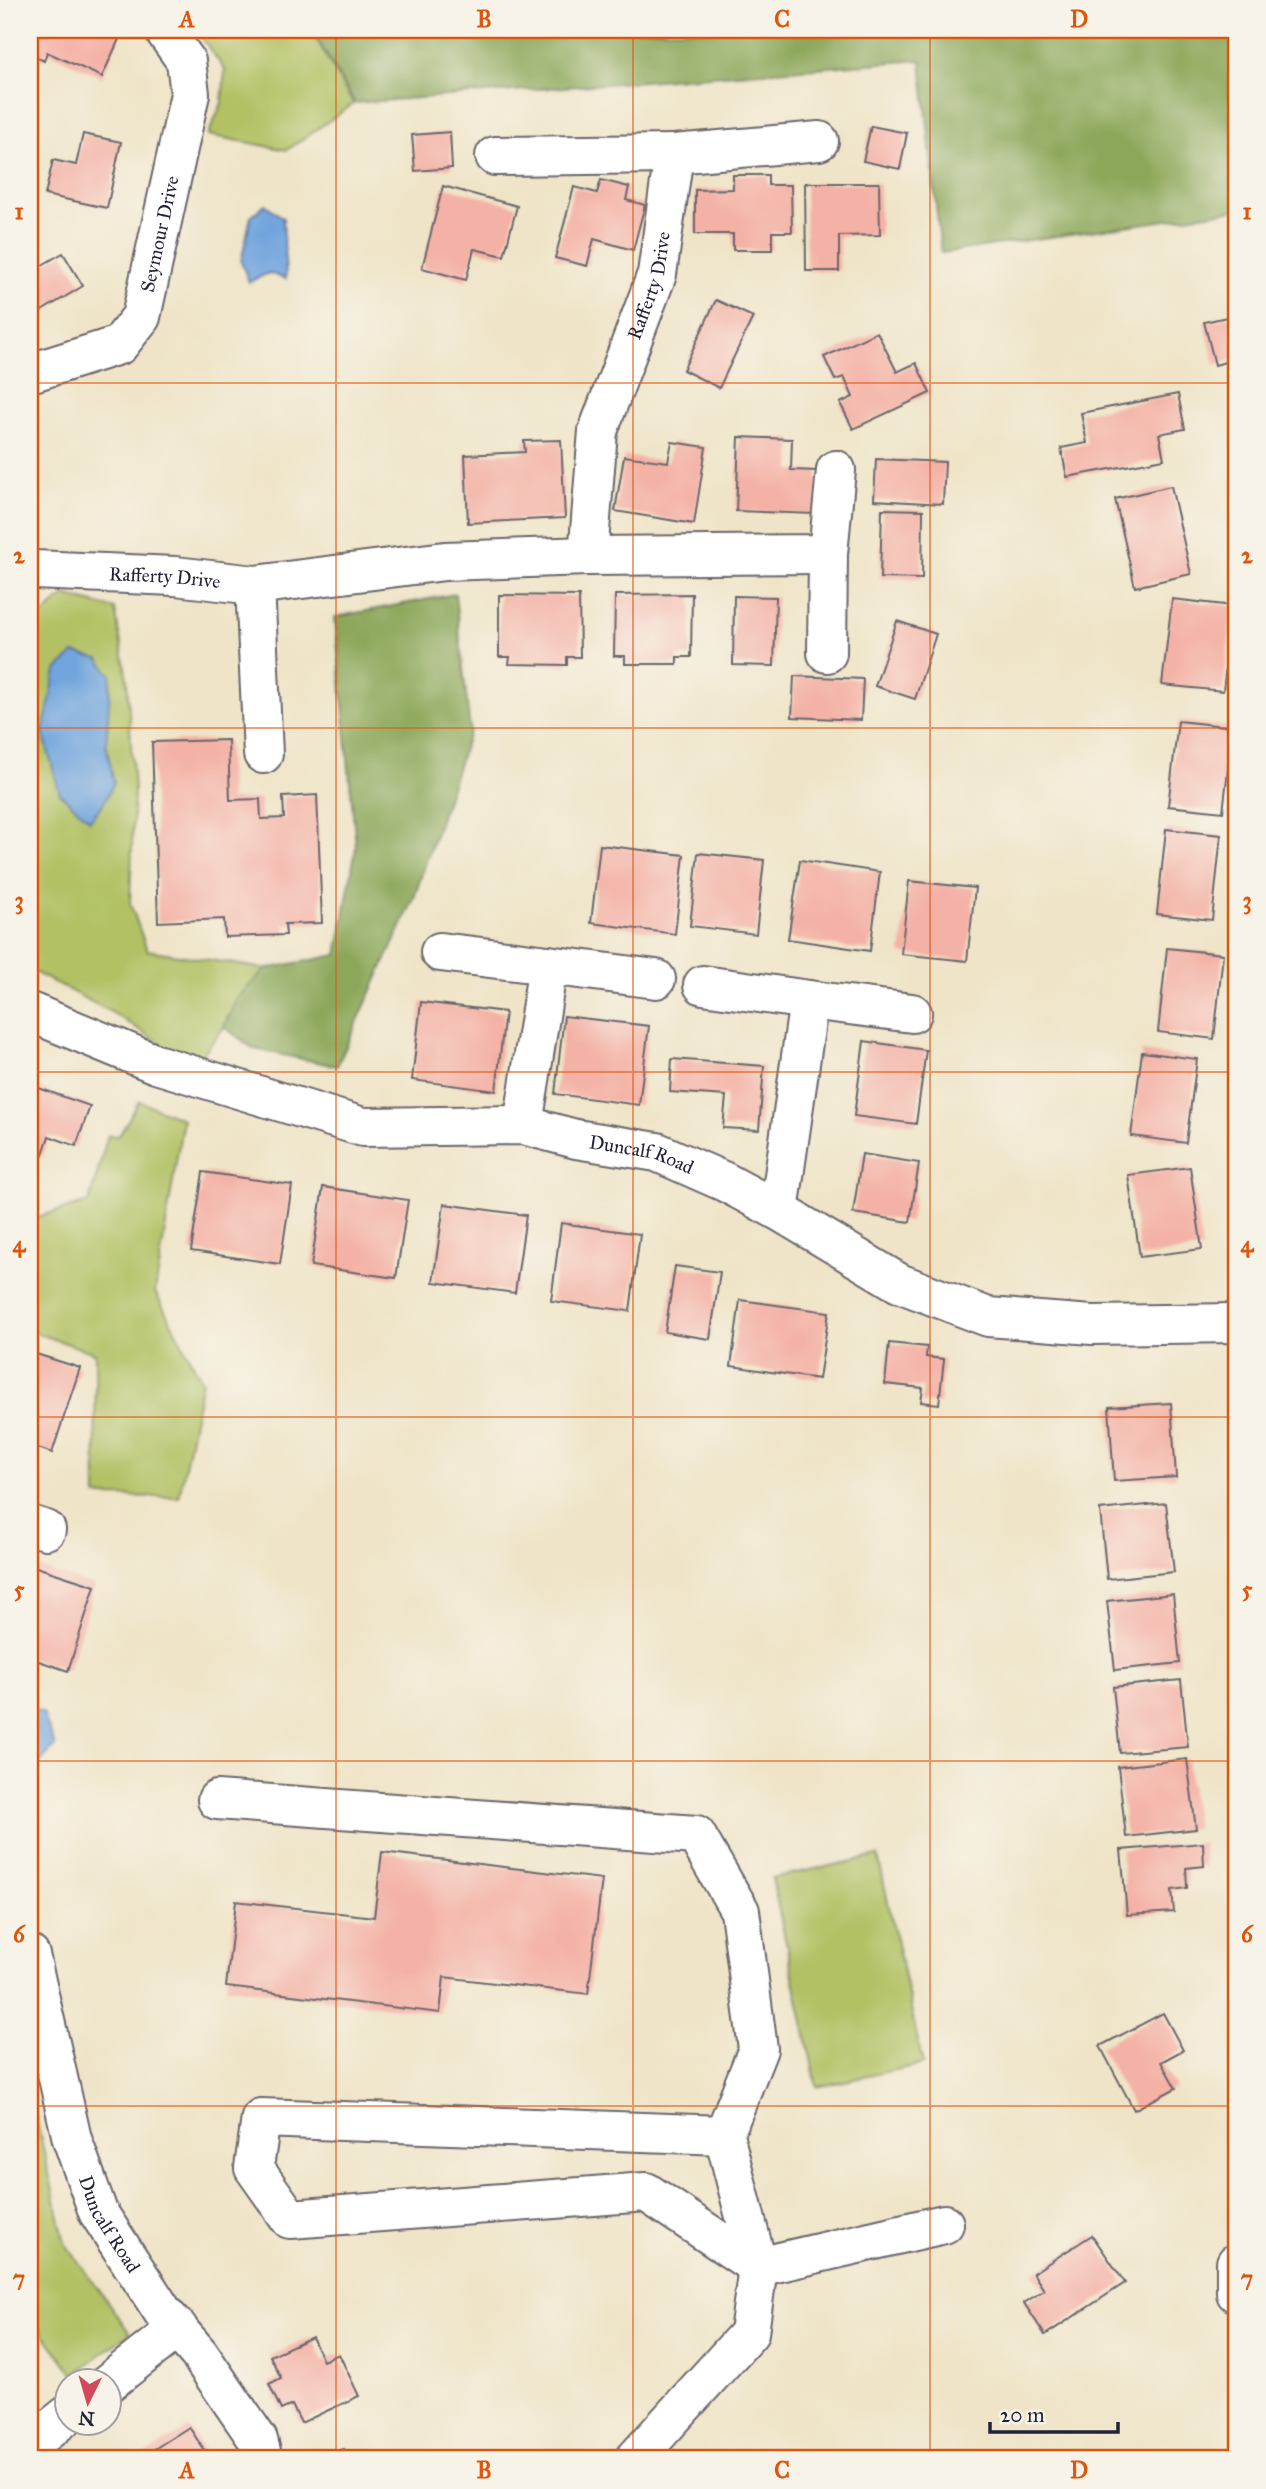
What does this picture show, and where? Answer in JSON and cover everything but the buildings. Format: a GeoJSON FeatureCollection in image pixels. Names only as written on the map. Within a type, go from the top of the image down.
{"type":"FeatureCollection","features":[{"type":"Feature","properties":{"kind":"street","name":"Seymour Drive"},"geometry":{"type":"LineString","coordinates":[[30,373],[120,345],[141,317],[190,94],[186,61],[164,30]]}},
{"type":"Feature","properties":{"kind":"street"},"geometry":{"type":"LineString","coordinates":[[495,156],[674,154],[819,141]]}},
{"type":"Feature","properties":{"kind":"street","name":"Rafferty Drive"},"geometry":{"type":"LineString","coordinates":[[588,556],[598,431],[657,274],[674,154]]}},
{"type":"Feature","properties":{"kind":"street"},"geometry":{"type":"LineString","coordinates":[[827,653],[828,554],[836,470]]}},
{"type":"Feature","properties":{"kind":"street","name":"Rafferty Drive"},"geometry":{"type":"LineString","coordinates":[[31,569],[175,576],[255,585],[445,561],[588,556],[828,554]]}},
{"type":"Feature","properties":{"kind":"street"},"geometry":{"type":"LineString","coordinates":[[255,585],[263,754]]}},
{"type":"Feature","properties":{"kind":"street"},"geometry":{"type":"LineString","coordinates":[[440,952],[656,979]]}},
{"type":"Feature","properties":{"kind":"street"},"geometry":{"type":"LineString","coordinates":[[523,1125],[548,965]]}},
{"type":"Feature","properties":{"kind":"street"},"geometry":{"type":"LineString","coordinates":[[703,985],[912,1013]]}},
{"type":"Feature","properties":{"kind":"street"},"geometry":{"type":"LineString","coordinates":[[779,1211],[809,1000]]}},
{"type":"Feature","properties":{"kind":"street","name":"Duncalf Road"},"geometry":{"type":"LineString","coordinates":[[30,1012],[156,1064],[363,1127],[523,1125],[576,1139],[657,1153],[725,1182],[779,1211],[899,1283],[988,1317],[1093,1325],[1236,1322]]}},
{"type":"Feature","properties":{"kind":"street"},"geometry":{"type":"LineString","coordinates":[[218,1800],[695,1835],[740,1911],[758,2049],[724,2135],[758,2267],[749,2333],[635,2459]]}},
{"type":"Feature","properties":{"kind":"street","name":"Duncalf Road"},"geometry":{"type":"LineString","coordinates":[[30,1955],[40,2039],[98,2212],[163,2312],[199,2354],[258,2440],[263,2459]]}},
{"type":"Feature","properties":{"kind":"street"},"geometry":{"type":"LineString","coordinates":[[724,2135],[261,2118],[254,2168],[290,2219],[646,2192],[758,2267],[944,2224]]}},
{"type":"Feature","properties":{"kind":"street"},"geometry":{"type":"LineString","coordinates":[[1236,2263],[1236,2293]]}},
{"type":"Feature","properties":{"kind":"street"},"geometry":{"type":"LineString","coordinates":[[122,2372],[177,2329]]}},
{"type":"Feature","properties":{"kind":"street"},"geometry":{"type":"LineString","coordinates":[[30,2445],[52,2427]]}},
{"type":"Feature","properties":{"kind":"green space"},"geometry":{"type":"Polygon","coordinates":[[[196,30],[311,30],[353,104],[287,150],[208,135],[222,103],[225,70],[196,30]]]}},
{"type":"Feature","properties":{"kind":"green space"},"geometry":{"type":"Polygon","coordinates":[[[312,30],[1236,30],[1236,210],[941,253],[921,60],[355,103],[312,30]]]}},
{"type":"Feature","properties":{"kind":"green space"},"geometry":{"type":"Polygon","coordinates":[[[455,594],[470,730],[413,901],[337,1066],[254,1049],[224,1027],[237,998],[266,969],[337,955],[356,847],[335,617],[455,594]]]}},
{"type":"Feature","properties":{"kind":"green space"},"geometry":{"type":"Polygon","coordinates":[[[65,595],[115,609],[127,679],[134,791],[130,903],[147,950],[266,969],[237,998],[224,1027],[194,1065],[113,1013],[30,970],[30,630],[33,623],[65,595]]]}},
{"type":"Feature","properties":{"kind":"green space"},"geometry":{"type":"Polygon","coordinates":[[[139,1101],[183,1119],[155,1292],[202,1381],[179,1497],[96,1496],[95,1353],[30,1331],[30,1219],[89,1202],[108,1135],[119,1136],[139,1101]]]}},
{"type":"Feature","properties":{"kind":"green space"},"geometry":{"type":"Polygon","coordinates":[[[878,1856],[923,2064],[817,2087],[772,1878],[878,1856]]]}},
{"type":"Feature","properties":{"kind":"green space"},"geometry":{"type":"Polygon","coordinates":[[[30,2091],[65,2243],[130,2333],[85,2366],[68,2366],[30,2316],[30,2091]]]}},
{"type":"Feature","properties":{"kind":"water"},"geometry":{"type":"Polygon","coordinates":[[[265,204],[283,218],[286,279],[269,273],[249,282],[241,262],[251,216],[265,204]]]}},
{"type":"Feature","properties":{"kind":"water"},"geometry":{"type":"Polygon","coordinates":[[[74,653],[99,659],[111,675],[106,744],[114,783],[103,804],[90,820],[60,794],[43,732],[56,671],[74,653]]]}},
{"type":"Feature","properties":{"kind":"water"},"geometry":{"type":"Polygon","coordinates":[[[30,1708],[43,1713],[55,1746],[33,1770],[30,1769],[30,1708]]]}}]}
